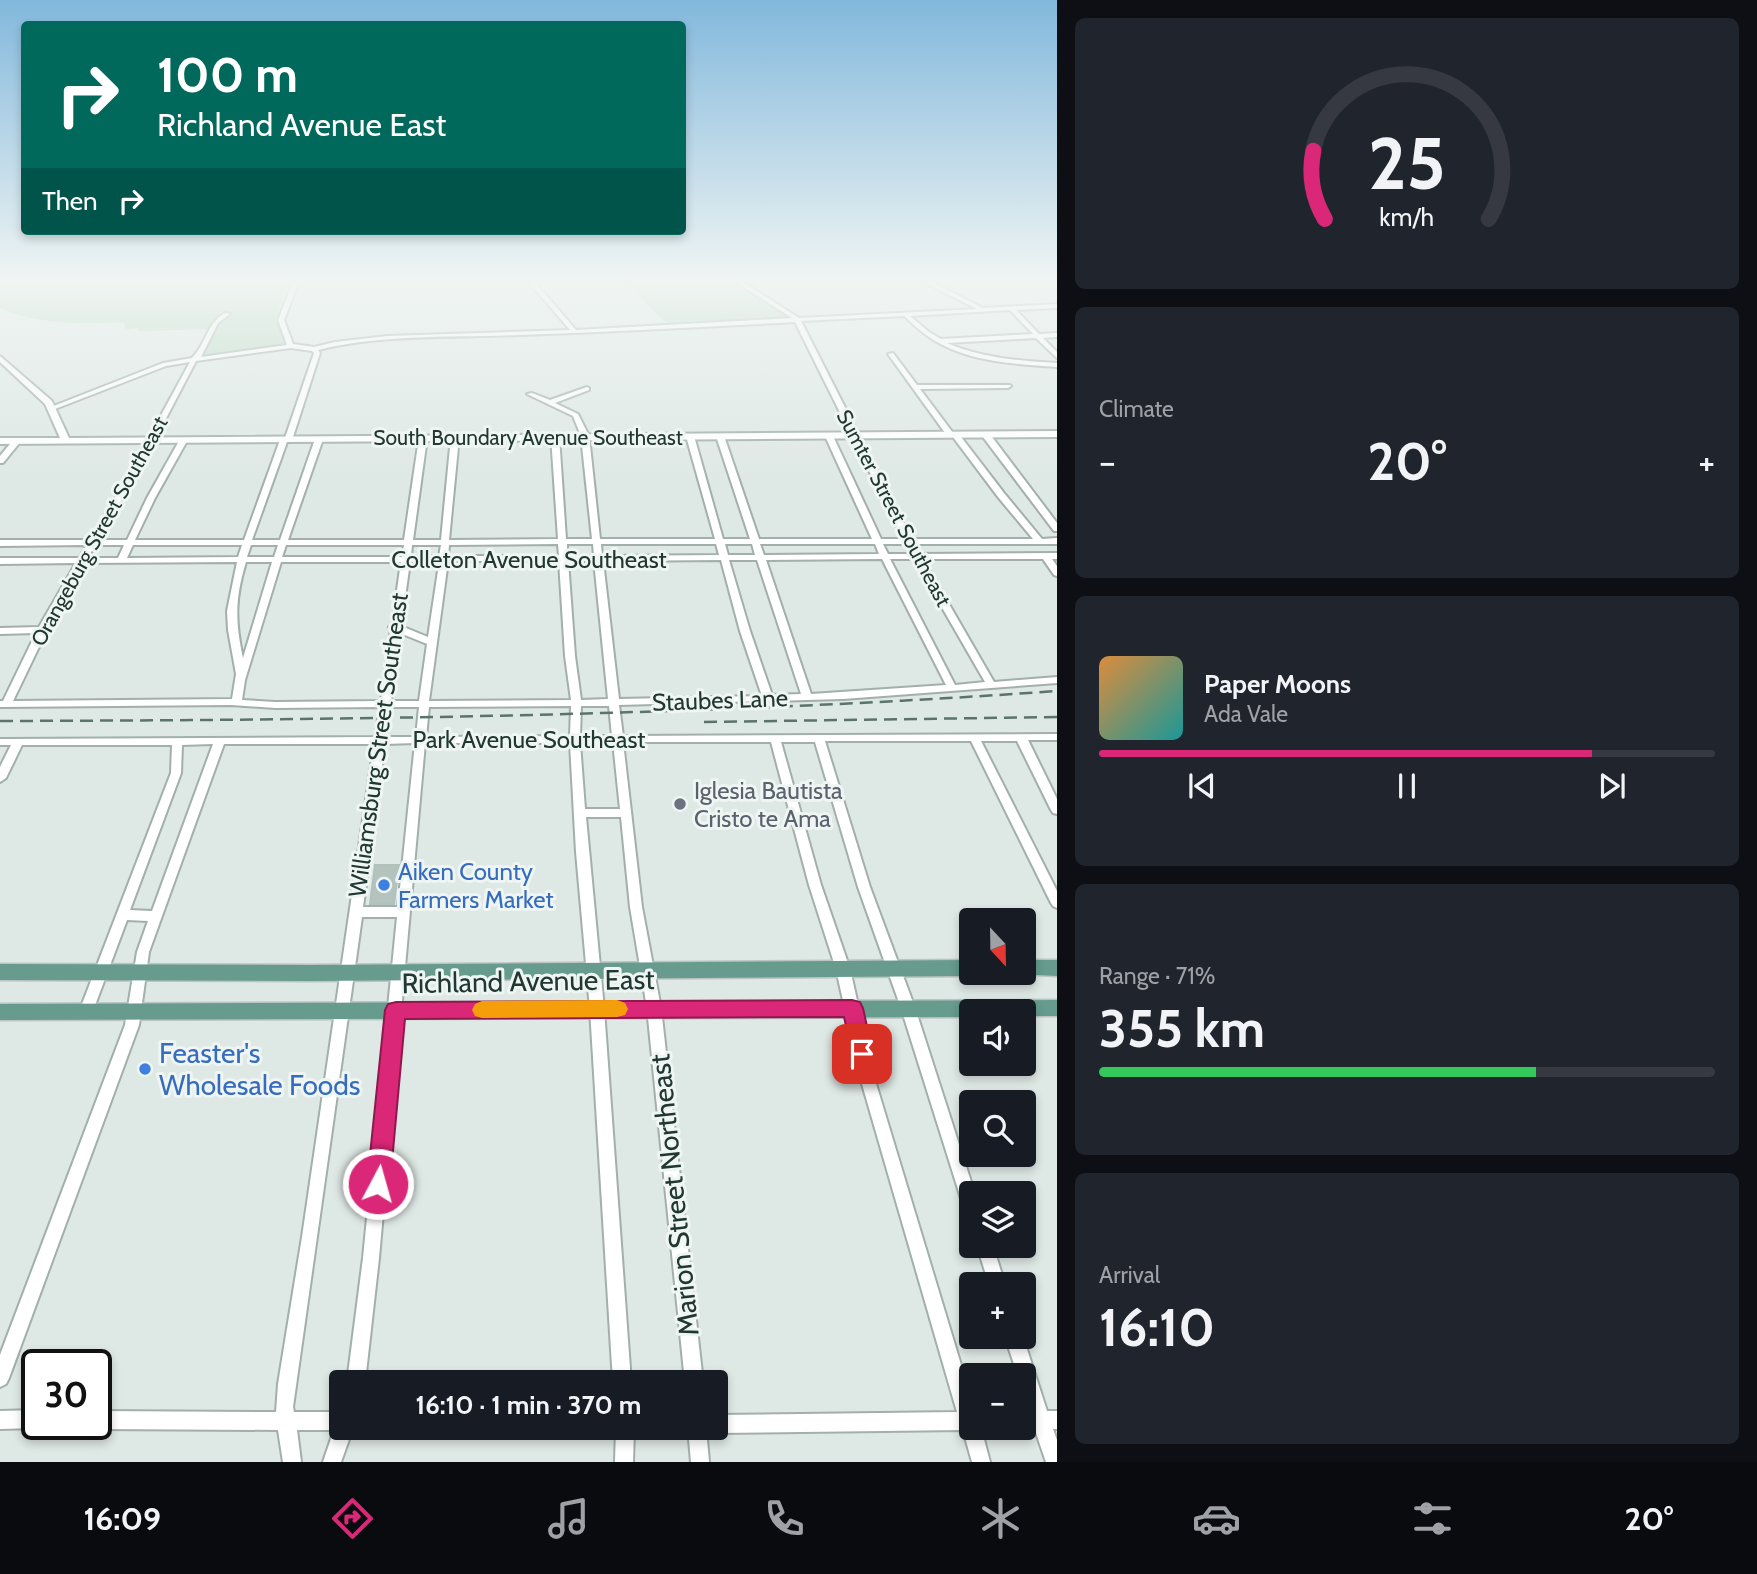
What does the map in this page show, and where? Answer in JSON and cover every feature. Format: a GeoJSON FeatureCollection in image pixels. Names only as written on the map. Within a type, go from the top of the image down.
{"type":"FeatureCollection","features":[{"type":"Feature","properties":{"kind":"main road","name":"Richland Avenue East"},"geometry":{"type":"LineString","coordinates":[[0,972],[959,968]]}},
{"type":"Feature","properties":{"kind":"main road"},"geometry":{"type":"LineString","coordinates":[[1036,968],[1057,968]]}},
{"type":"Feature","properties":{"kind":"main road","name":"Richland Avenue East"},"geometry":{"type":"LineString","coordinates":[[0,1012],[1057,1007]]}},
{"type":"Feature","properties":{"kind":"street","name":"Orangeburg Street Southeast"},"geometry":{"type":"LineString","coordinates":[[4,703],[81,561],[151,441],[194,360],[204,347]]}},
{"type":"Feature","properties":{"kind":"street"},"geometry":{"type":"LineString","coordinates":[[52,408],[155,367],[283,347]]}},
{"type":"Feature","properties":{"kind":"street"},"geometry":{"type":"LineString","coordinates":[[300,347],[324,347]]}},
{"type":"Feature","properties":{"kind":"street","name":"Sumter Street Southeast"},"geometry":{"type":"LineString","coordinates":[[811,347],[908,541],[991,685]]}},
{"type":"Feature","properties":{"kind":"street"},"geometry":{"type":"LineString","coordinates":[[957,347],[980,355],[1057,365]]}},
{"type":"Feature","properties":{"kind":"street"},"geometry":{"type":"LineString","coordinates":[[241,680],[231,629],[233,599],[248,543],[317,353],[314,349]]}},
{"type":"Feature","properties":{"kind":"street"},"geometry":{"type":"LineString","coordinates":[[891,354],[1000,495],[1040,541]]}},
{"type":"Feature","properties":{"kind":"street"},"geometry":{"type":"LineString","coordinates":[[0,358],[42,394],[52,408],[66,441]]}},
{"type":"Feature","properties":{"kind":"street"},"geometry":{"type":"LineString","coordinates":[[915,387],[1008,386]]}},
{"type":"Feature","properties":{"kind":"street"},"geometry":{"type":"LineString","coordinates":[[549,402],[587,389]]}},
{"type":"Feature","properties":{"kind":"street"},"geometry":{"type":"LineString","coordinates":[[530,394],[576,415],[585,436]]}},
{"type":"Feature","properties":{"kind":"street"},"geometry":{"type":"LineString","coordinates":[[986,435],[1057,528]]}},
{"type":"Feature","properties":{"kind":"street","name":"South Boundary Avenue Southeast"},"geometry":{"type":"LineString","coordinates":[[0,441],[1057,435]]}},
{"type":"Feature","properties":{"kind":"street"},"geometry":{"type":"LineString","coordinates":[[555,436],[576,701],[575,740],[597,1009],[621,1370]]}},
{"type":"Feature","properties":{"kind":"street","name":"Marion Street Northeast"},"geometry":{"type":"LineString","coordinates":[[585,436],[636,907],[654,1008],[693,1370]]}},
{"type":"Feature","properties":{"kind":"street"},"geometry":{"type":"LineString","coordinates":[[690,436],[745,631],[768,699]]}},
{"type":"Feature","properties":{"kind":"street"},"geometry":{"type":"LineString","coordinates":[[720,436],[807,697]]}},
{"type":"Feature","properties":{"kind":"street","name":"Sumter Street Southeast"},"geometry":{"type":"LineString","coordinates":[[829,436],[884,557],[952,688]]}},
{"type":"Feature","properties":{"kind":"street","name":"Williamsburg Street Southeast"},"geometry":{"type":"LineString","coordinates":[[357,1370],[396,1010],[424,703],[443,560],[455,437]]}},
{"type":"Feature","properties":{"kind":"street","name":"Williamsburg Street Southeast"},"geometry":{"type":"LineString","coordinates":[[292,1462],[286,1420],[287,1384],[423,438]]}},
{"type":"Feature","properties":{"kind":"street"},"geometry":{"type":"LineString","coordinates":[[237,702],[237,692],[277,560],[319,439]]}},
{"type":"Feature","properties":{"kind":"street"},"geometry":{"type":"LineString","coordinates":[[0,461],[17,441]]}},
{"type":"Feature","properties":{"kind":"street","name":"Orangeburg Street Southeast"},"geometry":{"type":"LineString","coordinates":[[121,561],[151,498],[183,441]]}},
{"type":"Feature","properties":{"kind":"street","name":"Colleton Avenue Southeast"},"geometry":{"type":"LineString","coordinates":[[0,543],[1057,541]]}},
{"type":"Feature","properties":{"kind":"street"},"geometry":{"type":"LineString","coordinates":[[1046,556],[1057,573]]}},
{"type":"Feature","properties":{"kind":"street","name":"Colleton Avenue Southeast"},"geometry":{"type":"LineString","coordinates":[[0,561],[1057,556]]}},
{"type":"Feature","properties":{"kind":"street"},"geometry":{"type":"LineString","coordinates":[[394,627],[432,642]]}},
{"type":"Feature","properties":{"kind":"street"},"geometry":{"type":"LineString","coordinates":[[0,631],[43,630]]}},
{"type":"Feature","properties":{"kind":"street","name":"Staubes Lane"},"geometry":{"type":"LineString","coordinates":[[383,705],[768,699],[1057,680]]}},
{"type":"Feature","properties":{"kind":"street","name":"Park Avenue Southeast"},"geometry":{"type":"LineString","coordinates":[[4,703],[237,702],[275,705],[383,705]]}},
{"type":"Feature","properties":{"kind":"street"},"geometry":{"type":"LineString","coordinates":[[974,737],[1057,903]]}},
{"type":"Feature","properties":{"kind":"street"},"geometry":{"type":"LineString","coordinates":[[1021,737],[1057,810]]}},
{"type":"Feature","properties":{"kind":"street","name":"Park Avenue Southeast"},"geometry":{"type":"LineString","coordinates":[[0,741],[1057,737]]}},
{"type":"Feature","properties":{"kind":"street"},"geometry":{"type":"LineString","coordinates":[[775,738],[815,885],[843,969],[867,1077],[959,1384]]}},
{"type":"Feature","properties":{"kind":"street"},"geometry":{"type":"LineString","coordinates":[[819,738],[864,887],[908,1008],[963,1181]]}},
{"type":"Feature","properties":{"kind":"street"},"geometry":{"type":"LineString","coordinates":[[0,778],[19,741]]}},
{"type":"Feature","properties":{"kind":"street"},"geometry":{"type":"LineString","coordinates":[[86,1012],[99,971],[176,773],[177,741]]}},
{"type":"Feature","properties":{"kind":"street"},"geometry":{"type":"LineString","coordinates":[[0,1378],[136,1012],[143,952],[220,741]]}},
{"type":"Feature","properties":{"kind":"street"},"geometry":{"type":"LineString","coordinates":[[581,813],[627,813]]}},
{"type":"Feature","properties":{"kind":"street"},"geometry":{"type":"LineString","coordinates":[[356,912],[404,912]]}},
{"type":"Feature","properties":{"kind":"street"},"geometry":{"type":"LineString","coordinates":[[123,915],[155,916]]}},
{"type":"Feature","properties":{"kind":"street"},"geometry":{"type":"LineString","coordinates":[[1018,1349],[1055,1462]]}},
{"type":"Feature","properties":{"kind":"street"},"geometry":{"type":"LineString","coordinates":[[0,1420],[21,1419]]}},
{"type":"Feature","properties":{"kind":"street"},"geometry":{"type":"LineString","coordinates":[[112,1420],[329,1420]]}},
{"type":"Feature","properties":{"kind":"street"},"geometry":{"type":"LineString","coordinates":[[728,1424],[959,1424]]}},
{"type":"Feature","properties":{"kind":"street"},"geometry":{"type":"LineString","coordinates":[[332,1462],[340,1440]]}},
{"type":"Feature","properties":{"kind":"street"},"geometry":{"type":"LineString","coordinates":[[624,1462],[625,1440]]}},
{"type":"Feature","properties":{"kind":"street"},"geometry":{"type":"LineString","coordinates":[[699,1440],[700,1462]]}},
{"type":"Feature","properties":{"kind":"street"},"geometry":{"type":"LineString","coordinates":[[975,1440],[981,1462]]}},
{"type":"Feature","properties":{"kind":"green space"},"geometry":{"type":"Polygon","coordinates":[[[205,347],[278,347],[200,358],[205,347]]]}},
{"type":"Feature","properties":{"kind":"building","name":"Aiken County Farmers Market"},"geometry":{"type":"Polygon","coordinates":[[[375,865],[399,865],[394,904],[370,904],[375,865]]]}},
{"type":"Feature","properties":{"kind":"railway"},"geometry":{"type":"LineString","coordinates":[[0,721],[529,715],[793,706],[1057,691]]}},
{"type":"Feature","properties":{"kind":"railway"},"geometry":{"type":"LineString","coordinates":[[704,722],[1057,717]]}},
{"type":"Feature","properties":{"kind":"slow traffic"},"geometry":{"type":"LineString","coordinates":[[482,1010],[617,1009]]}},
{"type":"Feature","properties":{"kind":"place","name":"Iglesia Bautista Cristo te Ama"},"geometry":{"type":"Point","coordinates":[680,804]}},
{"type":"Feature","properties":{"kind":"place","name":"Aiken County Farmers Market"},"geometry":{"type":"Point","coordinates":[384,885]}},
{"type":"Feature","properties":{"kind":"place","name":"Feaster's Wholesale Foods"},"geometry":{"type":"Point","coordinates":[145,1069]}},
{"type":"Feature","properties":{"kind":"route"},"geometry":{"type":"LineString","coordinates":[[378,1184],[396,1010],[852,1008],[862,1054]]}}]}
